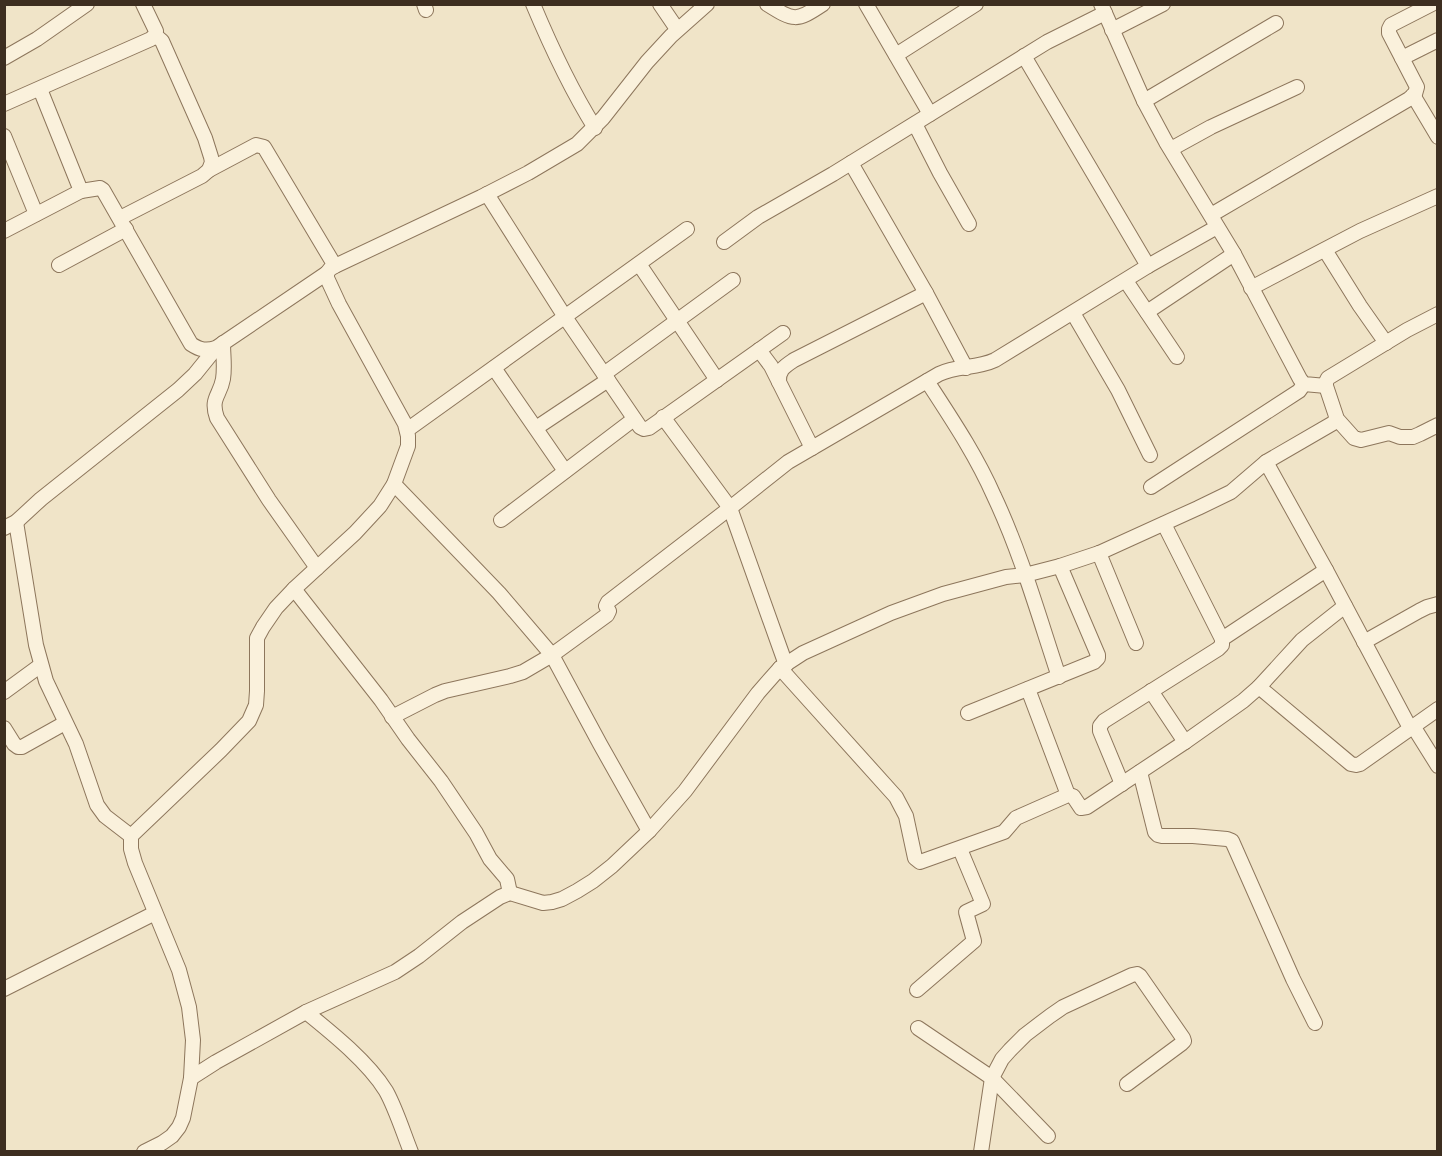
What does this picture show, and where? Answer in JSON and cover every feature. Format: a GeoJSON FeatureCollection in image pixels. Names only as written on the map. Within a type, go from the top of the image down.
{"type":"FeatureCollection","features":[{"type":"Feature","properties":{"kind":"street"},"geometry":{"type":"LineString","coordinates":[[4,58],[37,39],[87,4]]}},
{"type":"Feature","properties":{"kind":"street"},"geometry":{"type":"LineString","coordinates":[[143,4],[154,27],[155,35],[162,41],[205,138],[212,162],[209,170]]}},
{"type":"Feature","properties":{"kind":"street"},"geometry":{"type":"LineString","coordinates":[[533,4],[556,59],[595,128]]}},
{"type":"Feature","properties":{"kind":"street"},"geometry":{"type":"LineString","coordinates":[[660,4],[677,29]]}},
{"type":"Feature","properties":{"kind":"street"},"geometry":{"type":"LineString","coordinates":[[4,231],[81,191],[97,188],[103,190],[191,344],[207,351],[220,345],[331,269],[487,194],[577,144],[595,128],[647,62],[677,29],[707,4]]}},
{"type":"Feature","properties":{"kind":"street"},"geometry":{"type":"LineString","coordinates":[[767,4],[784,15],[796,18],[806,15],[823,4]]}},
{"type":"Feature","properties":{"kind":"street"},"geometry":{"type":"LineString","coordinates":[[866,4],[930,114]]}},
{"type":"Feature","properties":{"kind":"street"},"geometry":{"type":"LineString","coordinates":[[896,55],[976,4]]}},
{"type":"Feature","properties":{"kind":"street"},"geometry":{"type":"LineString","coordinates":[[1112,30],[1163,4]]}},
{"type":"Feature","properties":{"kind":"street"},"geometry":{"type":"LineString","coordinates":[[392,717],[435,695],[523,672],[552,655],[608,615],[609,611],[606,606],[608,602],[788,462],[948,370],[981,366],[995,360],[1126,281],[1214,221],[1413,96],[1416,87],[1389,29],[1404,11],[1432,4]]}},
{"type":"Feature","properties":{"kind":"street"},"geometry":{"type":"LineString","coordinates":[[724,242],[758,218],[1103,9],[1144,101],[1234,254],[1300,379],[1305,384],[1326,386]]}},
{"type":"Feature","properties":{"kind":"street"},"geometry":{"type":"LineString","coordinates":[[1144,101],[1276,23]]}},
{"type":"Feature","properties":{"kind":"street"},"geometry":{"type":"LineString","coordinates":[[4,104],[146,42],[155,35]]}},
{"type":"Feature","properties":{"kind":"street"},"geometry":{"type":"LineString","coordinates":[[1402,58],[1437,40]]}},
{"type":"Feature","properties":{"kind":"street"},"geometry":{"type":"LineString","coordinates":[[1024,56],[1148,266]]}},
{"type":"Feature","properties":{"kind":"street"},"geometry":{"type":"LineString","coordinates":[[1171,149],[1211,127],[1297,87]]}},
{"type":"Feature","properties":{"kind":"street"},"geometry":{"type":"LineString","coordinates":[[40,89],[81,191]]}},
{"type":"Feature","properties":{"kind":"street"},"geometry":{"type":"LineString","coordinates":[[1413,96],[1437,136]]}},
{"type":"Feature","properties":{"kind":"street"},"geometry":{"type":"LineString","coordinates":[[915,124],[969,224]]}},
{"type":"Feature","properties":{"kind":"street"},"geometry":{"type":"LineString","coordinates":[[4,136],[36,214]]}},
{"type":"Feature","properties":{"kind":"street"},"geometry":{"type":"LineString","coordinates":[[59,265],[209,170],[256,146],[264,147],[331,269]]}},
{"type":"Feature","properties":{"kind":"street"},"geometry":{"type":"LineString","coordinates":[[851,163],[926,293],[966,368]]}},
{"type":"Feature","properties":{"kind":"street"},"geometry":{"type":"LineString","coordinates":[[487,194],[565,317],[634,419],[644,429],[649,428],[783,333]]}},
{"type":"Feature","properties":{"kind":"street"},"geometry":{"type":"LineString","coordinates":[[1251,288],[1393,215],[1437,196]]}},
{"type":"Feature","properties":{"kind":"street"},"geometry":{"type":"LineString","coordinates":[[407,430],[687,229]]}},
{"type":"Feature","properties":{"kind":"street"},"geometry":{"type":"LineString","coordinates":[[1325,250],[1386,343]]}},
{"type":"Feature","properties":{"kind":"street"},"geometry":{"type":"LineString","coordinates":[[1147,312],[1234,254]]}},
{"type":"Feature","properties":{"kind":"street"},"geometry":{"type":"LineString","coordinates":[[639,264],[717,380]]}},
{"type":"Feature","properties":{"kind":"street"},"geometry":{"type":"LineString","coordinates":[[144,1152],[172,1136],[183,1118],[191,1078],[193,1040],[189,1007],[179,970],[133,856],[131,836],[249,721],[256,705],[257,639],[262,627],[294,589],[380,506],[394,484],[408,446],[407,430],[327,278],[331,269]]}},
{"type":"Feature","properties":{"kind":"street"},"geometry":{"type":"LineString","coordinates":[[536,428],[733,280]]}},
{"type":"Feature","properties":{"kind":"street"},"geometry":{"type":"LineString","coordinates":[[1126,281],[1177,357]]}},
{"type":"Feature","properties":{"kind":"street"},"geometry":{"type":"LineString","coordinates":[[779,382],[782,369],[794,360],[926,293]]}},
{"type":"Feature","properties":{"kind":"street"},"geometry":{"type":"LineString","coordinates":[[1073,313],[1118,390],[1150,455]]}},
{"type":"Feature","properties":{"kind":"street"},"geometry":{"type":"LineString","coordinates":[[1437,314],[1326,380],[1337,419],[1354,438],[1361,440],[1389,433],[1400,437],[1413,436],[1437,425]]}},
{"type":"Feature","properties":{"kind":"street"},"geometry":{"type":"LineString","coordinates":[[131,836],[105,816],[97,805],[76,744],[53,699],[36,645],[10,525],[178,390],[220,345]]}},
{"type":"Feature","properties":{"kind":"street"},"geometry":{"type":"LineString","coordinates":[[220,345],[223,378],[214,403],[217,418],[268,500],[317,568]]}},
{"type":"Feature","properties":{"kind":"street"},"geometry":{"type":"LineString","coordinates":[[759,350],[771,366],[812,448]]}},
{"type":"Feature","properties":{"kind":"street"},"geometry":{"type":"LineString","coordinates":[[494,368],[565,471]]}},
{"type":"Feature","properties":{"kind":"street"},"geometry":{"type":"LineString","coordinates":[[927,381],[979,465],[995,497],[1025,575],[1059,677]]}},
{"type":"Feature","properties":{"kind":"street"},"geometry":{"type":"LineString","coordinates":[[1151,487],[1299,391],[1305,384]]}},
{"type":"Feature","properties":{"kind":"street"},"geometry":{"type":"LineString","coordinates":[[663,417],[730,508],[783,666],[896,797],[906,816],[916,861],[920,862],[960,849],[1004,832],[1016,818],[1068,795],[1073,796],[1083,808],[1185,742],[1243,701],[1302,640],[1345,606]]}},
{"type":"Feature","properties":{"kind":"street"},"geometry":{"type":"LineString","coordinates":[[501,520],[634,419]]}},
{"type":"Feature","properties":{"kind":"street"},"geometry":{"type":"LineString","coordinates":[[191,1078],[306,1012],[395,972],[500,897],[510,893],[543,903],[562,899],[593,881],[649,831],[685,790],[758,693],[783,666],[817,646],[918,602],[995,580],[1060,566],[1099,553],[1231,492],[1266,462],[1333,424],[1337,419]]}},
{"type":"Feature","properties":{"kind":"street"},"geometry":{"type":"LineString","coordinates":[[1266,462],[1364,642],[1437,766]]}},
{"type":"Feature","properties":{"kind":"street"},"geometry":{"type":"LineString","coordinates":[[394,484],[499,593],[552,655],[649,831]]}},
{"type":"Feature","properties":{"kind":"street"},"geometry":{"type":"LineString","coordinates":[[1122,784],[1100,726],[1104,721],[1222,645],[1222,639],[1164,524]]}},
{"type":"Feature","properties":{"kind":"street"},"geometry":{"type":"LineString","coordinates":[[1099,553],[1136,643]]}},
{"type":"Feature","properties":{"kind":"street"},"geometry":{"type":"LineString","coordinates":[[968,713],[1094,662],[1098,656],[1060,566]]}},
{"type":"Feature","properties":{"kind":"street"},"geometry":{"type":"LineString","coordinates":[[1222,639],[1326,570]]}},
{"type":"Feature","properties":{"kind":"street"},"geometry":{"type":"LineString","coordinates":[[294,589],[453,798],[490,859],[507,879],[510,893]]}},
{"type":"Feature","properties":{"kind":"street"},"geometry":{"type":"LineString","coordinates":[[1364,642],[1419,611],[1437,604]]}},
{"type":"Feature","properties":{"kind":"street"},"geometry":{"type":"LineString","coordinates":[[4,692],[41,665]]}},
{"type":"Feature","properties":{"kind":"street"},"geometry":{"type":"LineString","coordinates":[[1259,687],[1356,765],[1437,709]]}},
{"type":"Feature","properties":{"kind":"street"},"geometry":{"type":"LineString","coordinates":[[1028,689],[1068,795]]}},
{"type":"Feature","properties":{"kind":"street"},"geometry":{"type":"LineString","coordinates":[[1151,692],[1185,742]]}},
{"type":"Feature","properties":{"kind":"street"},"geometry":{"type":"LineString","coordinates":[[4,728],[14,744],[22,747],[65,723]]}},
{"type":"Feature","properties":{"kind":"street"},"geometry":{"type":"LineString","coordinates":[[1140,772],[1155,832],[1158,835],[1193,836],[1232,841],[1315,1023]]}},
{"type":"Feature","properties":{"kind":"street"},"geometry":{"type":"LineString","coordinates":[[917,990],[974,941],[966,912],[983,904],[960,849]]}},
{"type":"Feature","properties":{"kind":"street"},"geometry":{"type":"LineString","coordinates":[[4,989],[155,913]]}},
{"type":"Feature","properties":{"kind":"street"},"geometry":{"type":"LineString","coordinates":[[981,1152],[992,1078],[1002,1059],[1025,1035],[1063,1007],[1137,974],[1159,1002],[1184,1041],[1126,1084]]}},
{"type":"Feature","properties":{"kind":"street"},"geometry":{"type":"LineString","coordinates":[[306,1012],[332,1033],[380,1082],[411,1152]]}},
{"type":"Feature","properties":{"kind":"street"},"geometry":{"type":"LineString","coordinates":[[918,1028],[992,1078],[1048,1136]]}}]}
